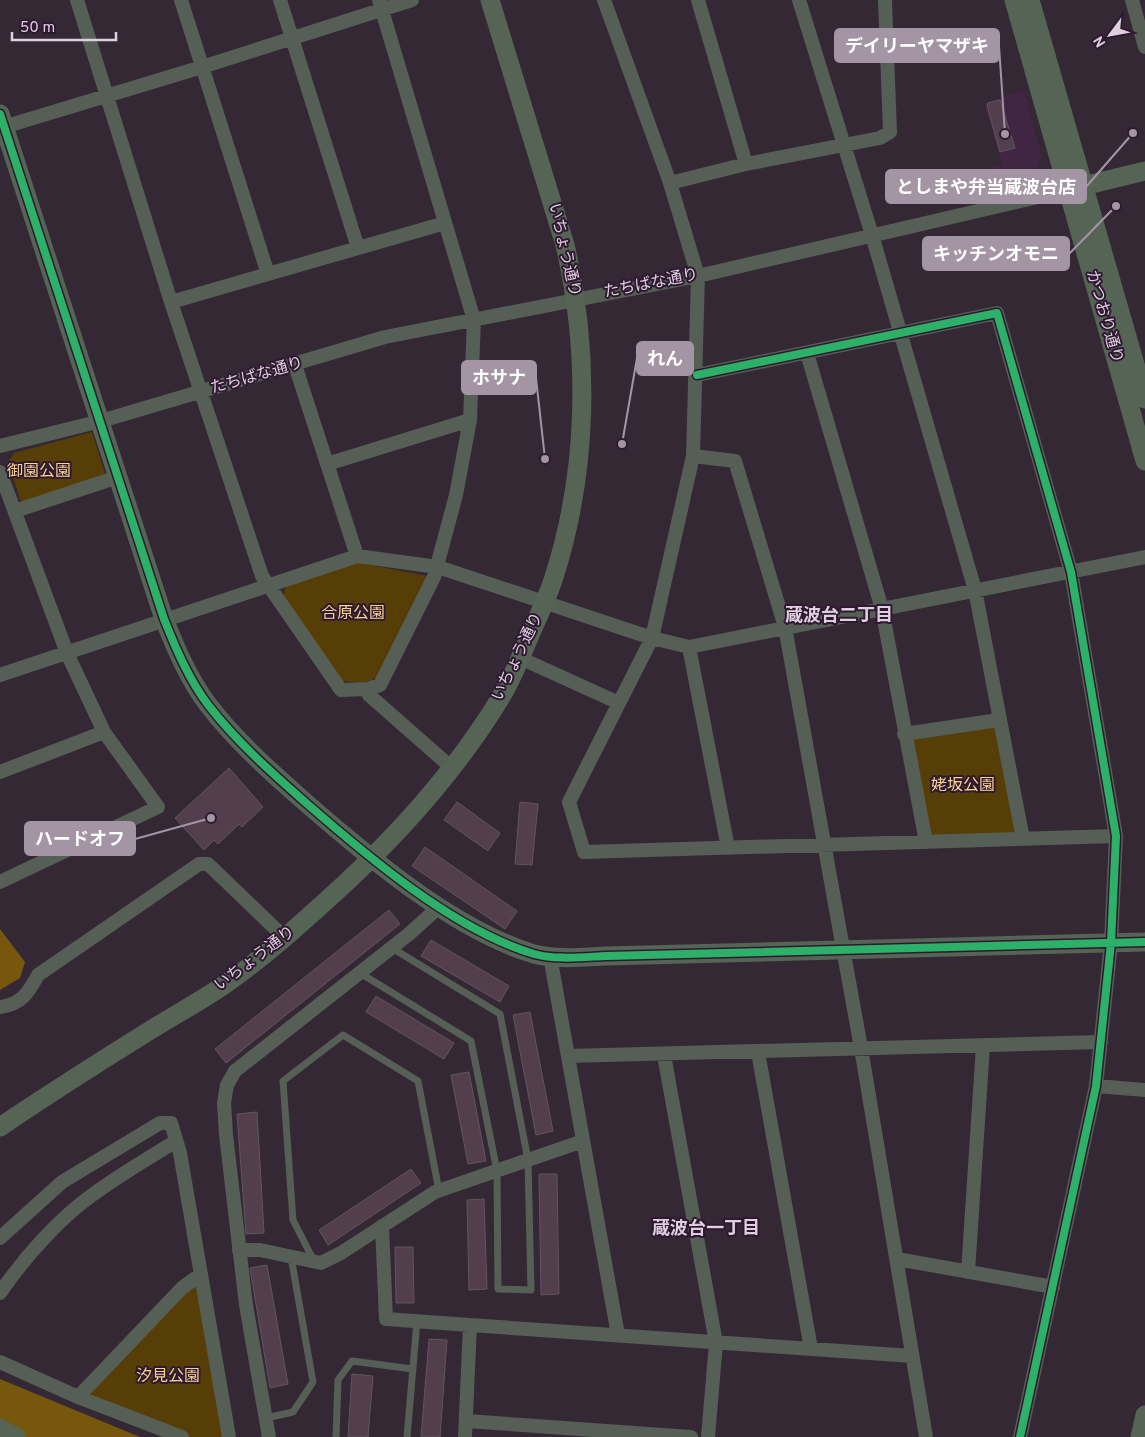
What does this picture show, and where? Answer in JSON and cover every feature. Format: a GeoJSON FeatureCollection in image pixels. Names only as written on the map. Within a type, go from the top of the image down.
{"type":"FeatureCollection","features":[{"type":"Feature","properties":{"kind":"street"},"geometry":{"type":"LineString","coordinates":[[77,0],[200,392],[267,585],[341,690],[368,689],[380,685],[438,567],[456,495],[470,420],[474,320],[380,4]]}},
{"type":"Feature","properties":{"kind":"street"},"geometry":{"type":"LineString","coordinates":[[181,0],[268,274]]}},
{"type":"Feature","properties":{"kind":"street"},"geometry":{"type":"LineString","coordinates":[[280,0],[358,248]]}},
{"type":"Feature","properties":{"kind":"street"},"geometry":{"type":"LineString","coordinates":[[412,0],[380,4],[202,67],[108,96],[1,123],[101,421],[164,619],[191,678],[209,705],[233,734],[263,765],[373,859],[440,906],[483,933],[514,947],[537,954],[550,956],[606,956],[1145,942]]}},
{"type":"Feature","properties":{"kind":"street","name":"いちょう通り"},"geometry":{"type":"LineString","coordinates":[[0,1127],[65,1083],[230,981],[285,938],[373,859],[421,807],[452,768],[505,691],[545,601],[554,577],[567,527],[577,467],[582,411],[580,340],[576,298],[556,211],[490,0]]}},
{"type":"Feature","properties":{"kind":"street"},"geometry":{"type":"LineString","coordinates":[[604,0],[670,183],[698,276],[697,375],[693,456],[652,638],[569,802],[584,852],[1116,836]]}},
{"type":"Feature","properties":{"kind":"street"},"geometry":{"type":"LineString","coordinates":[[698,0],[746,164]]}},
{"type":"Feature","properties":{"kind":"street"},"geometry":{"type":"LineString","coordinates":[[799,0],[872,235],[899,334],[975,590],[1023,839]]}},
{"type":"Feature","properties":{"kind":"street"},"geometry":{"type":"LineString","coordinates":[[670,183],[746,164],[880,138],[890,132],[886,0]]}},
{"type":"Feature","properties":{"kind":"street","name":"かつおり通り"},"geometry":{"type":"LineString","coordinates":[[1014,0],[1145,399]]}},
{"type":"Feature","properties":{"kind":"street","name":"かつおり通り"},"geometry":{"type":"LineString","coordinates":[[1030,0],[1145,461]]}},
{"type":"Feature","properties":{"kind":"street"},"geometry":{"type":"LineString","coordinates":[[1132,0],[1142,27],[1145,47]]}},
{"type":"Feature","properties":{"kind":"street","name":"たちばな通り"},"geometry":{"type":"LineString","coordinates":[[0,446],[101,421],[296,365],[385,337],[576,298],[698,276],[1145,171]]}},
{"type":"Feature","properties":{"kind":"street"},"geometry":{"type":"LineString","coordinates":[[171,302],[445,223]]}},
{"type":"Feature","properties":{"kind":"street"},"geometry":{"type":"LineString","coordinates":[[697,375],[997,313],[1071,572],[1116,836],[1111,943],[1096,1086],[1020,1437]]}},
{"type":"Feature","properties":{"kind":"street"},"geometry":{"type":"LineString","coordinates":[[807,353],[882,609],[904,734],[926,842]]}},
{"type":"Feature","properties":{"kind":"street"},"geometry":{"type":"LineString","coordinates":[[296,365],[357,556]]}},
{"type":"Feature","properties":{"kind":"street"},"geometry":{"type":"LineString","coordinates":[[327,464],[470,420]]}},
{"type":"Feature","properties":{"kind":"street"},"geometry":{"type":"LineString","coordinates":[[693,456],[736,461],[785,627],[861,1048],[926,1437]]}},
{"type":"Feature","properties":{"kind":"street"},"geometry":{"type":"LineString","coordinates":[[0,472],[67,653],[104,732],[158,807],[0,882]]}},
{"type":"Feature","properties":{"kind":"street"},"geometry":{"type":"LineString","coordinates":[[15,511],[118,477]]}},
{"type":"Feature","properties":{"kind":"street"},"geometry":{"type":"LineString","coordinates":[[0,675],[357,556],[438,567],[652,638],[689,648],[785,627],[1145,557]]}},
{"type":"Feature","properties":{"kind":"street"},"geometry":{"type":"LineString","coordinates":[[689,648],[728,848]]}},
{"type":"Feature","properties":{"kind":"street"},"geometry":{"type":"LineString","coordinates":[[520,658],[619,703]]}},
{"type":"Feature","properties":{"kind":"street"},"geometry":{"type":"LineString","coordinates":[[368,689],[369,695],[452,768]]}},
{"type":"Feature","properties":{"kind":"street"},"geometry":{"type":"LineString","coordinates":[[904,734],[999,720]]}},
{"type":"Feature","properties":{"kind":"street"},"geometry":{"type":"LineString","coordinates":[[0,772],[104,732]]}},
{"type":"Feature","properties":{"kind":"street"},"geometry":{"type":"LineString","coordinates":[[0,1007],[16,1004],[29,991],[38,974],[199,864],[208,864],[285,938]]}},
{"type":"Feature","properties":{"kind":"street"},"geometry":{"type":"LineString","coordinates":[[270,1437],[246,1305],[239,1250],[226,1135],[224,1103],[227,1085],[235,1071],[392,948],[440,906]]}},
{"type":"Feature","properties":{"kind":"street"},"geometry":{"type":"LineString","coordinates":[[550,956],[618,1335]]}},
{"type":"Feature","properties":{"kind":"street"},"geometry":{"type":"LineString","coordinates":[[568,1056],[664,1055],[1101,1042]]}},
{"type":"Feature","properties":{"kind":"street"},"geometry":{"type":"LineString","coordinates":[[968,1272],[982,1046]]}},
{"type":"Feature","properties":{"kind":"street"},"geometry":{"type":"LineString","coordinates":[[758,1052],[811,1349]]}},
{"type":"Feature","properties":{"kind":"street"},"geometry":{"type":"LineString","coordinates":[[664,1055],[716,1343],[708,1437]]}},
{"type":"Feature","properties":{"kind":"street"},"geometry":{"type":"LineString","coordinates":[[1096,1086],[1145,1090]]}},
{"type":"Feature","properties":{"kind":"street"},"geometry":{"type":"LineString","coordinates":[[0,1238],[62,1182],[160,1123],[171,1123],[201,1274],[230,1437]]}},
{"type":"Feature","properties":{"kind":"street"},"geometry":{"type":"LineString","coordinates":[[0,1293],[22,1264],[69,1215],[94,1193],[176,1141]]}},
{"type":"Feature","properties":{"kind":"street"},"geometry":{"type":"LineString","coordinates":[[239,1250],[260,1250],[321,1263],[341,1253],[440,1190],[583,1141]]}},
{"type":"Feature","properties":{"kind":"street"},"geometry":{"type":"LineString","coordinates":[[382,1226],[386,1319],[912,1356]]}},
{"type":"Feature","properties":{"kind":"street"},"geometry":{"type":"LineString","coordinates":[[897,1259],[1053,1287]]}},
{"type":"Feature","properties":{"kind":"street"},"geometry":{"type":"LineString","coordinates":[[78,1397],[182,1288],[201,1274]]}},
{"type":"Feature","properties":{"kind":"street"},"geometry":{"type":"LineString","coordinates":[[465,1437],[470,1325]]}},
{"type":"Feature","properties":{"kind":"street"},"geometry":{"type":"LineString","coordinates":[[0,1362],[78,1397],[182,1437]]}},
{"type":"Feature","properties":{"kind":"street"},"geometry":{"type":"LineString","coordinates":[[1140,1437],[1145,1415]]}},
{"type":"Feature","properties":{"kind":"street"},"geometry":{"type":"LineString","coordinates":[[467,1422],[566,1433],[691,1437]]}},
{"type":"Feature","properties":{"kind":"street"},"geometry":{"type":"LineString","coordinates":[[0,1428],[16,1437]]}},
{"type":"Feature","properties":{"kind":"lane"},"geometry":{"type":"LineString","coordinates":[[360,973],[471,1041],[497,1171],[498,1289],[531,1290],[528,1160],[500,1014],[392,948]]}},
{"type":"Feature","properties":{"kind":"lane"},"geometry":{"type":"LineString","coordinates":[[314,1262],[293,1220],[283,1080],[343,1035],[418,1081],[440,1190]]}},
{"type":"Feature","properties":{"kind":"lane"},"geometry":{"type":"LineString","coordinates":[[266,1418],[293,1412],[312,1382],[291,1257]]}},
{"type":"Feature","properties":{"kind":"lane"},"geometry":{"type":"LineString","coordinates":[[407,1437],[418,1321]]}},
{"type":"Feature","properties":{"kind":"lane"},"geometry":{"type":"LineString","coordinates":[[336,1437],[338,1380],[352,1361],[413,1369]]}},
{"type":"Feature","properties":{"kind":"shaded area"},"geometry":{"type":"Polygon","coordinates":[[[1024,90],[1042,157],[1024,189],[992,194],[985,169],[1002,165],[984,103],[1024,90]]]}},
{"type":"Feature","properties":{"kind":"shaded area"},"geometry":{"type":"Polygon","coordinates":[[[0,929],[25,962],[20,978],[0,990],[0,929]]]}},
{"type":"Feature","properties":{"kind":"shaded area"},"geometry":{"type":"Polygon","coordinates":[[[0,1379],[140,1437],[19,1437],[0,1426],[0,1379]]]}},
{"type":"Feature","properties":{"kind":"green space","name":"御園公園"},"geometry":{"type":"Polygon","coordinates":[[[92,432],[106,477],[22,505],[8,462],[14,453],[92,432]]]}},
{"type":"Feature","properties":{"kind":"green space","name":"合原公園"},"geometry":{"type":"Polygon","coordinates":[[[355,562],[427,576],[376,678],[364,683],[340,681],[283,600],[286,584],[355,562]]]}},
{"type":"Feature","properties":{"kind":"green space","name":"姥坂公園"},"geometry":{"type":"Polygon","coordinates":[[[999,720],[1023,839],[926,842],[904,734],[999,720]]]}},
{"type":"Feature","properties":{"kind":"green space","name":"汐見公園"},"geometry":{"type":"Polygon","coordinates":[[[201,1274],[229,1437],[191,1437],[78,1397],[201,1274]]]}},
{"type":"Feature","properties":{"kind":"building"},"geometry":{"type":"Polygon","coordinates":[[[1000,100],[1015,148],[1000,152],[987,106],[988,103],[1000,100]]]}},
{"type":"Feature","properties":{"kind":"building"},"geometry":{"type":"Polygon","coordinates":[[[229,768],[263,807],[242,827],[239,824],[218,844],[214,840],[204,850],[175,818],[229,768]]]}},
{"type":"Feature","properties":{"kind":"building"},"geometry":{"type":"Polygon","coordinates":[[[457,802],[500,833],[488,851],[444,820],[457,802]]]}},
{"type":"Feature","properties":{"kind":"building"},"geometry":{"type":"Polygon","coordinates":[[[520,802],[538,804],[532,865],[515,864],[520,802]]]}},
{"type":"Feature","properties":{"kind":"building"},"geometry":{"type":"Polygon","coordinates":[[[425,847],[517,911],[505,929],[412,866],[425,847]]]}},
{"type":"Feature","properties":{"kind":"building"},"geometry":{"type":"Polygon","coordinates":[[[389,910],[400,924],[226,1063],[215,1049],[389,910]]]}},
{"type":"Feature","properties":{"kind":"building"},"geometry":{"type":"Polygon","coordinates":[[[431,940],[509,986],[500,1002],[421,956],[431,940]]]}},
{"type":"Feature","properties":{"kind":"building"},"geometry":{"type":"Polygon","coordinates":[[[376,996],[454,1043],[444,1059],[366,1012],[376,996]]]}},
{"type":"Feature","properties":{"kind":"building"},"geometry":{"type":"Polygon","coordinates":[[[530,1012],[553,1131],[536,1135],[513,1015],[530,1012]]]}},
{"type":"Feature","properties":{"kind":"building"},"geometry":{"type":"Polygon","coordinates":[[[469,1072],[486,1161],[468,1164],[451,1075],[469,1072]]]}},
{"type":"Feature","properties":{"kind":"building"},"geometry":{"type":"Polygon","coordinates":[[[257,1112],[264,1233],[246,1234],[237,1114],[257,1112]]]}},
{"type":"Feature","properties":{"kind":"building"},"geometry":{"type":"Polygon","coordinates":[[[411,1169],[421,1183],[328,1245],[319,1230],[411,1169]]]}},
{"type":"Feature","properties":{"kind":"building"},"geometry":{"type":"Polygon","coordinates":[[[539,1174],[557,1174],[559,1294],[541,1295],[539,1174]]]}},
{"type":"Feature","properties":{"kind":"building"},"geometry":{"type":"Polygon","coordinates":[[[484,1199],[487,1289],[469,1290],[467,1200],[484,1199]]]}},
{"type":"Feature","properties":{"kind":"building"},"geometry":{"type":"Polygon","coordinates":[[[395,1247],[413,1247],[414,1303],[396,1303],[395,1247]]]}},
{"type":"Feature","properties":{"kind":"building"},"geometry":{"type":"Polygon","coordinates":[[[267,1265],[288,1384],[270,1388],[250,1268],[267,1265]]]}},
{"type":"Feature","properties":{"kind":"building"},"geometry":{"type":"Polygon","coordinates":[[[429,1339],[447,1340],[440,1437],[421,1437],[429,1339]]]}},
{"type":"Feature","properties":{"kind":"building"},"geometry":{"type":"Polygon","coordinates":[[[352,1374],[373,1376],[368,1437],[348,1437],[352,1374]]]}},
{"type":"Feature","properties":{"kind":"cycle path"},"geometry":{"type":"LineString","coordinates":[[0,114],[164,619],[189,675],[209,706],[255,756],[356,846],[413,890],[473,928],[504,943],[534,954],[551,957],[1145,942]]}},
{"type":"Feature","properties":{"kind":"cycle path"},"geometry":{"type":"LineString","coordinates":[[697,375],[997,313],[1071,572],[1116,836],[1111,943],[1096,1086],[1020,1437]]}},
{"type":"Feature","properties":{"kind":"place","name":"としまや弁当蔵波台店"},"geometry":{"type":"Point","coordinates":[1133,133]}},
{"type":"Feature","properties":{"kind":"place","name":"デイリーヤマザキ"},"geometry":{"type":"Point","coordinates":[1005,134]}},
{"type":"Feature","properties":{"kind":"place","name":"キッチンオモニ"},"geometry":{"type":"Point","coordinates":[1116,206]}},
{"type":"Feature","properties":{"kind":"place","name":"れん"},"geometry":{"type":"Point","coordinates":[622,444]}},
{"type":"Feature","properties":{"kind":"place","name":"ホサナ"},"geometry":{"type":"Point","coordinates":[545,459]}},
{"type":"Feature","properties":{"kind":"place","name":"ハードオフ"},"geometry":{"type":"Point","coordinates":[211,818]}},
{"type":"Feature","properties":{"kind":"district","name":"蔵波台二丁目"},"geometry":{"type":"Point","coordinates":[839,616]}},
{"type":"Feature","properties":{"kind":"district","name":"蔵波台一丁目"},"geometry":{"type":"Point","coordinates":[706,1229]}}]}
